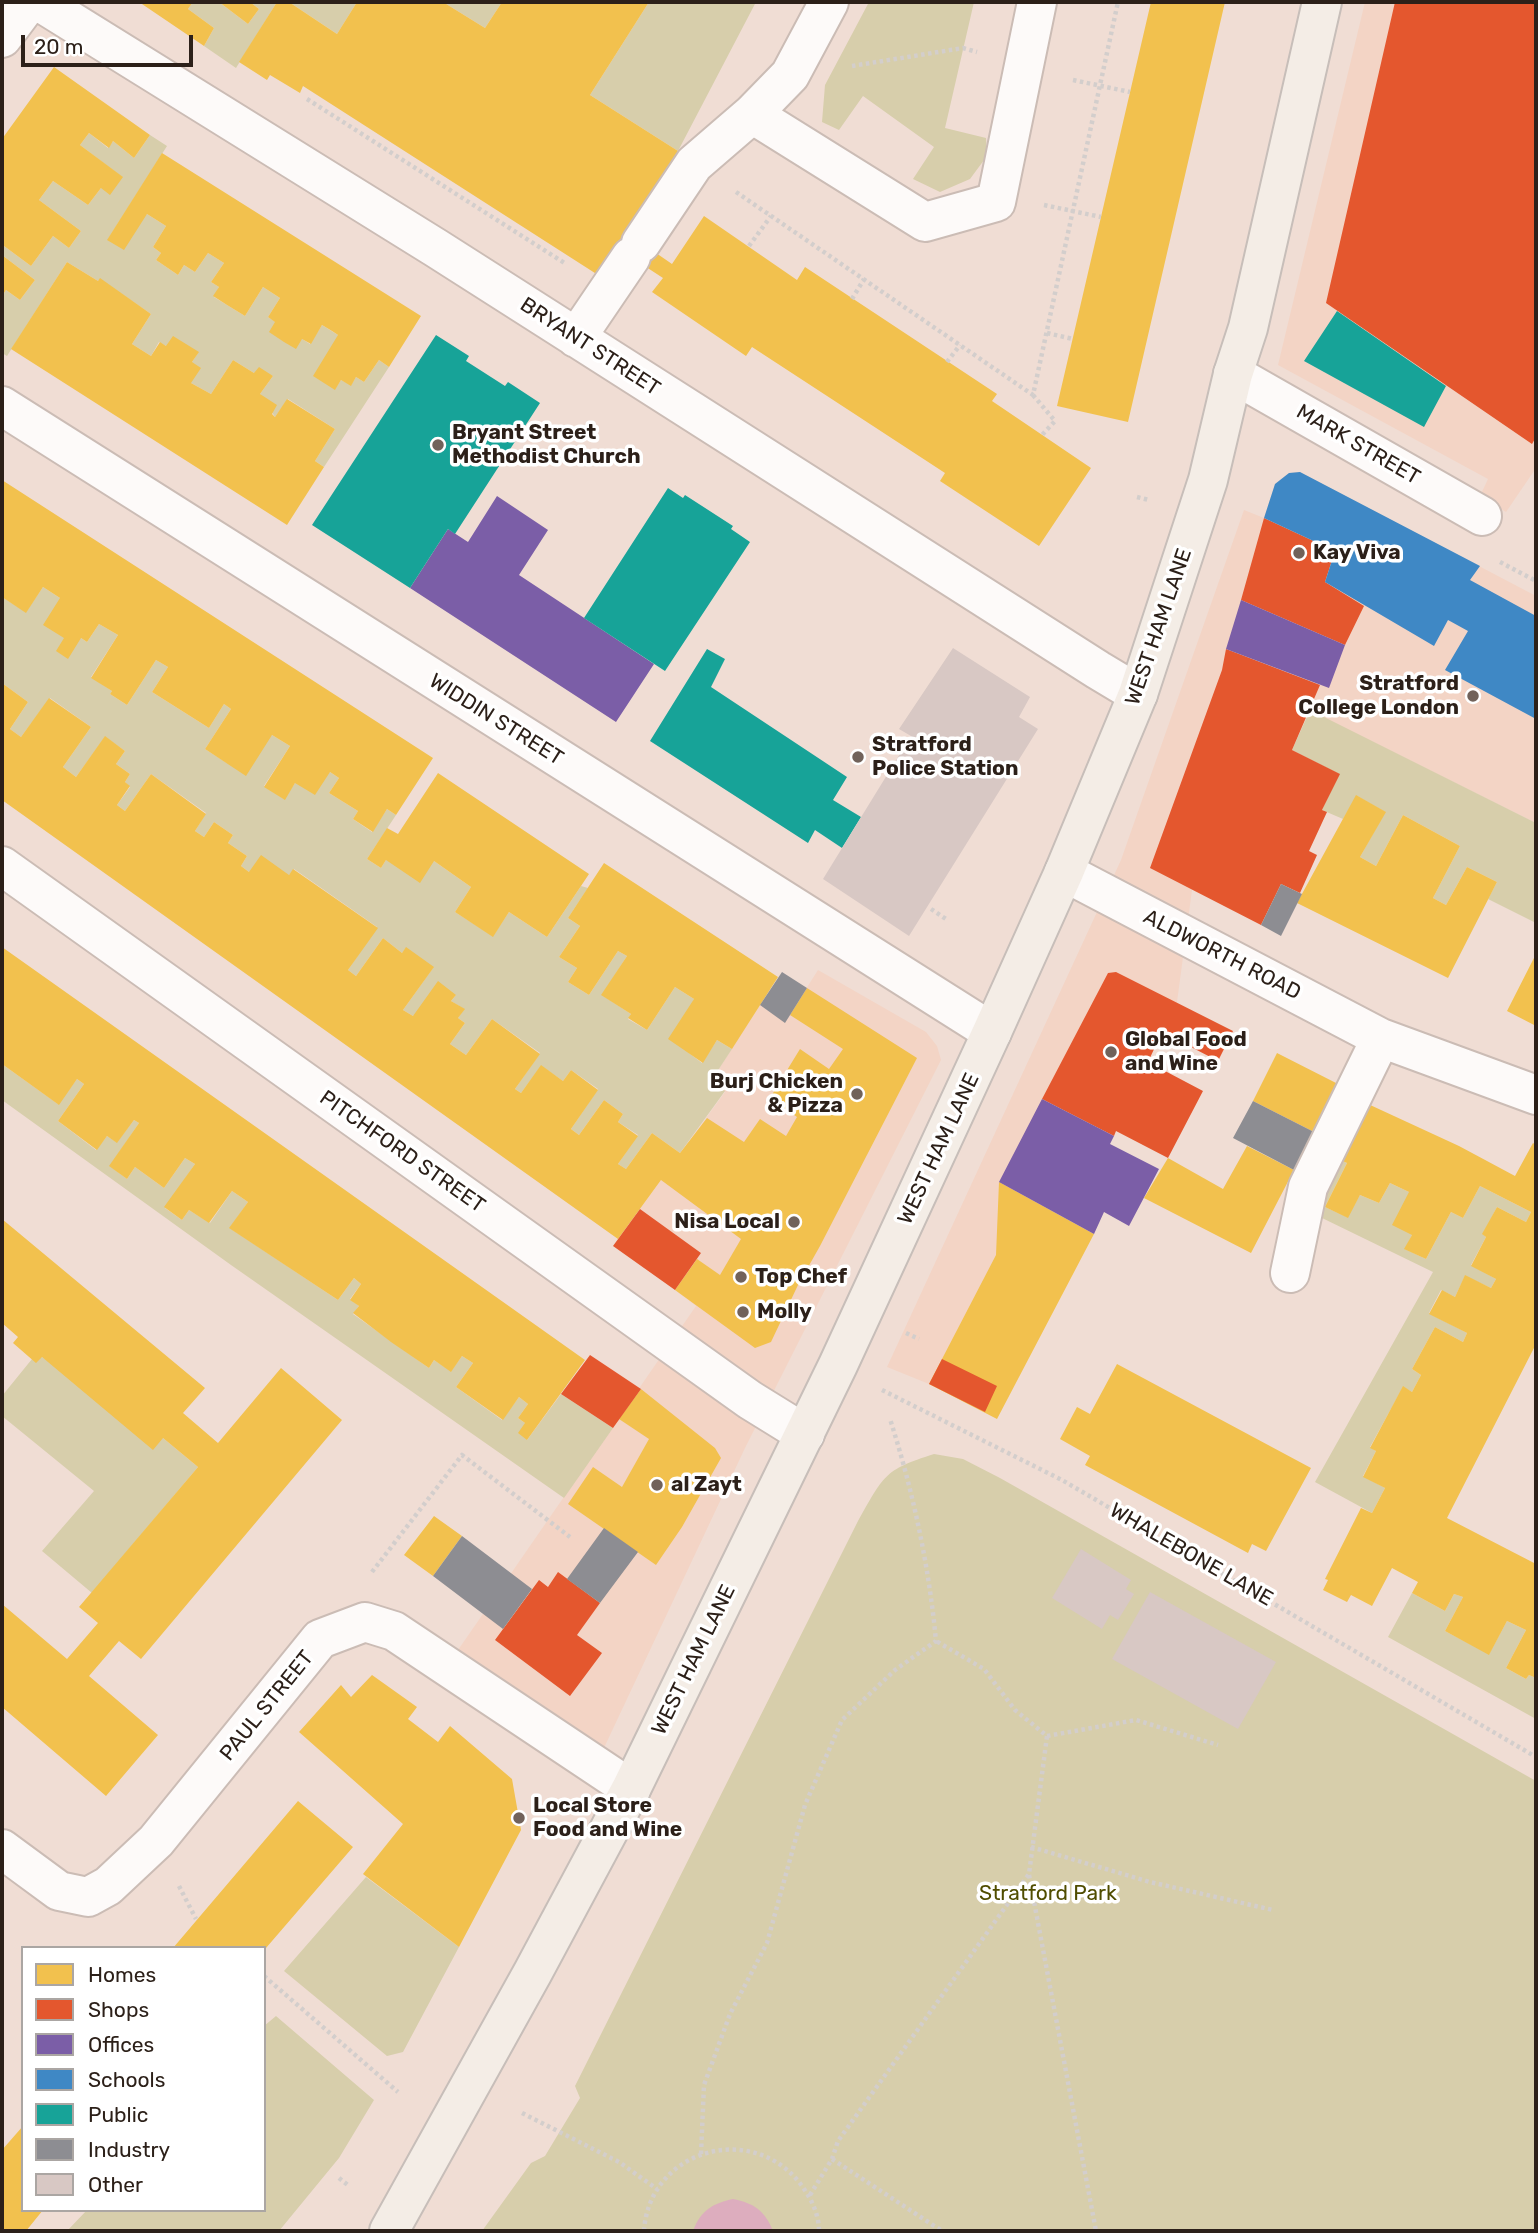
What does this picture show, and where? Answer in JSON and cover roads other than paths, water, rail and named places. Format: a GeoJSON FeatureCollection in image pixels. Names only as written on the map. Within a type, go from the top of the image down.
{"type":"FeatureCollection","features":[{"type":"Feature","properties":{"kind":"main road","name":"WEST HAM LANE"},"geometry":{"type":"LineString","coordinates":[[389,2231],[631,1789],[838,1365],[1064,872],[1138,694],[1209,480],[1233,374],[1248,328],[1322,2]]}},
{"type":"Feature","properties":{"kind":"street"},"geometry":{"type":"LineString","coordinates":[[2,38],[29,2]]}},
{"type":"Feature","properties":{"kind":"street","name":"BRYANT STREET"},"geometry":{"type":"LineString","coordinates":[[40,2],[1138,694]]}},
{"type":"Feature","properties":{"kind":"street"},"geometry":{"type":"LineString","coordinates":[[576,338],[694,164],[752,114],[790,75],[829,2]]}},
{"type":"Feature","properties":{"kind":"street"},"geometry":{"type":"LineString","coordinates":[[752,114],[926,222],[996,202],[1037,2]]}},
{"type":"Feature","properties":{"kind":"street","name":"MARK STREET"},"geometry":{"type":"LineString","coordinates":[[1233,374],[1482,516]]}},
{"type":"Feature","properties":{"kind":"street","name":"WIDDIN STREET"},"geometry":{"type":"LineString","coordinates":[[2,406],[992,1032]]}},
{"type":"Feature","properties":{"kind":"street","name":"PITCHFORD STREET"},"geometry":{"type":"LineString","coordinates":[[2,866],[750,1400],[805,1434]]}},
{"type":"Feature","properties":{"kind":"street","name":"ALDWORTH ROAD"},"geometry":{"type":"LineString","coordinates":[[1064,872],[1381,1038],[1536,1095]]}},
{"type":"Feature","properties":{"kind":"street"},"geometry":{"type":"LineString","coordinates":[[1290,1273],[1308,1187],[1381,1038]]}},
{"type":"Feature","properties":{"kind":"street","name":"PAUL STREET"},"geometry":{"type":"LineString","coordinates":[[2,1849],[59,1891],[88,1897],[107,1886],[156,1842],[320,1639],[365,1622],[394,1631],[631,1789]]}},
{"type":"Feature","properties":{"kind":"place","name":"Bryant Street Methodist Church"},"geometry":{"type":"Point","coordinates":[438,445]}},
{"type":"Feature","properties":{"kind":"place","name":"Kay Viva"},"geometry":{"type":"Point","coordinates":[1299,553]}},
{"type":"Feature","properties":{"kind":"place","name":"Stratford College London"},"geometry":{"type":"Point","coordinates":[1473,696]}},
{"type":"Feature","properties":{"kind":"place","name":"Stratford Police Station"},"geometry":{"type":"Point","coordinates":[858,757]}},
{"type":"Feature","properties":{"kind":"place","name":"Global Food and Wine"},"geometry":{"type":"Point","coordinates":[1111,1052]}},
{"type":"Feature","properties":{"kind":"place","name":"Burj Chicken & Pizza"},"geometry":{"type":"Point","coordinates":[857,1094]}},
{"type":"Feature","properties":{"kind":"place","name":"Nisa Local"},"geometry":{"type":"Point","coordinates":[794,1222]}},
{"type":"Feature","properties":{"kind":"place","name":"Top Chef"},"geometry":{"type":"Point","coordinates":[741,1277]}},
{"type":"Feature","properties":{"kind":"place","name":"Molly"},"geometry":{"type":"Point","coordinates":[743,1312]}},
{"type":"Feature","properties":{"kind":"place","name":"al Zayt"},"geometry":{"type":"Point","coordinates":[657,1485]}},
{"type":"Feature","properties":{"kind":"place","name":"Local Store Food and Wine"},"geometry":{"type":"Point","coordinates":[519,1818]}},
{"type":"Feature","properties":{"kind":"park label","name":"Stratford Park"},"geometry":{"type":"Point","coordinates":[1048,1894]}}]}
